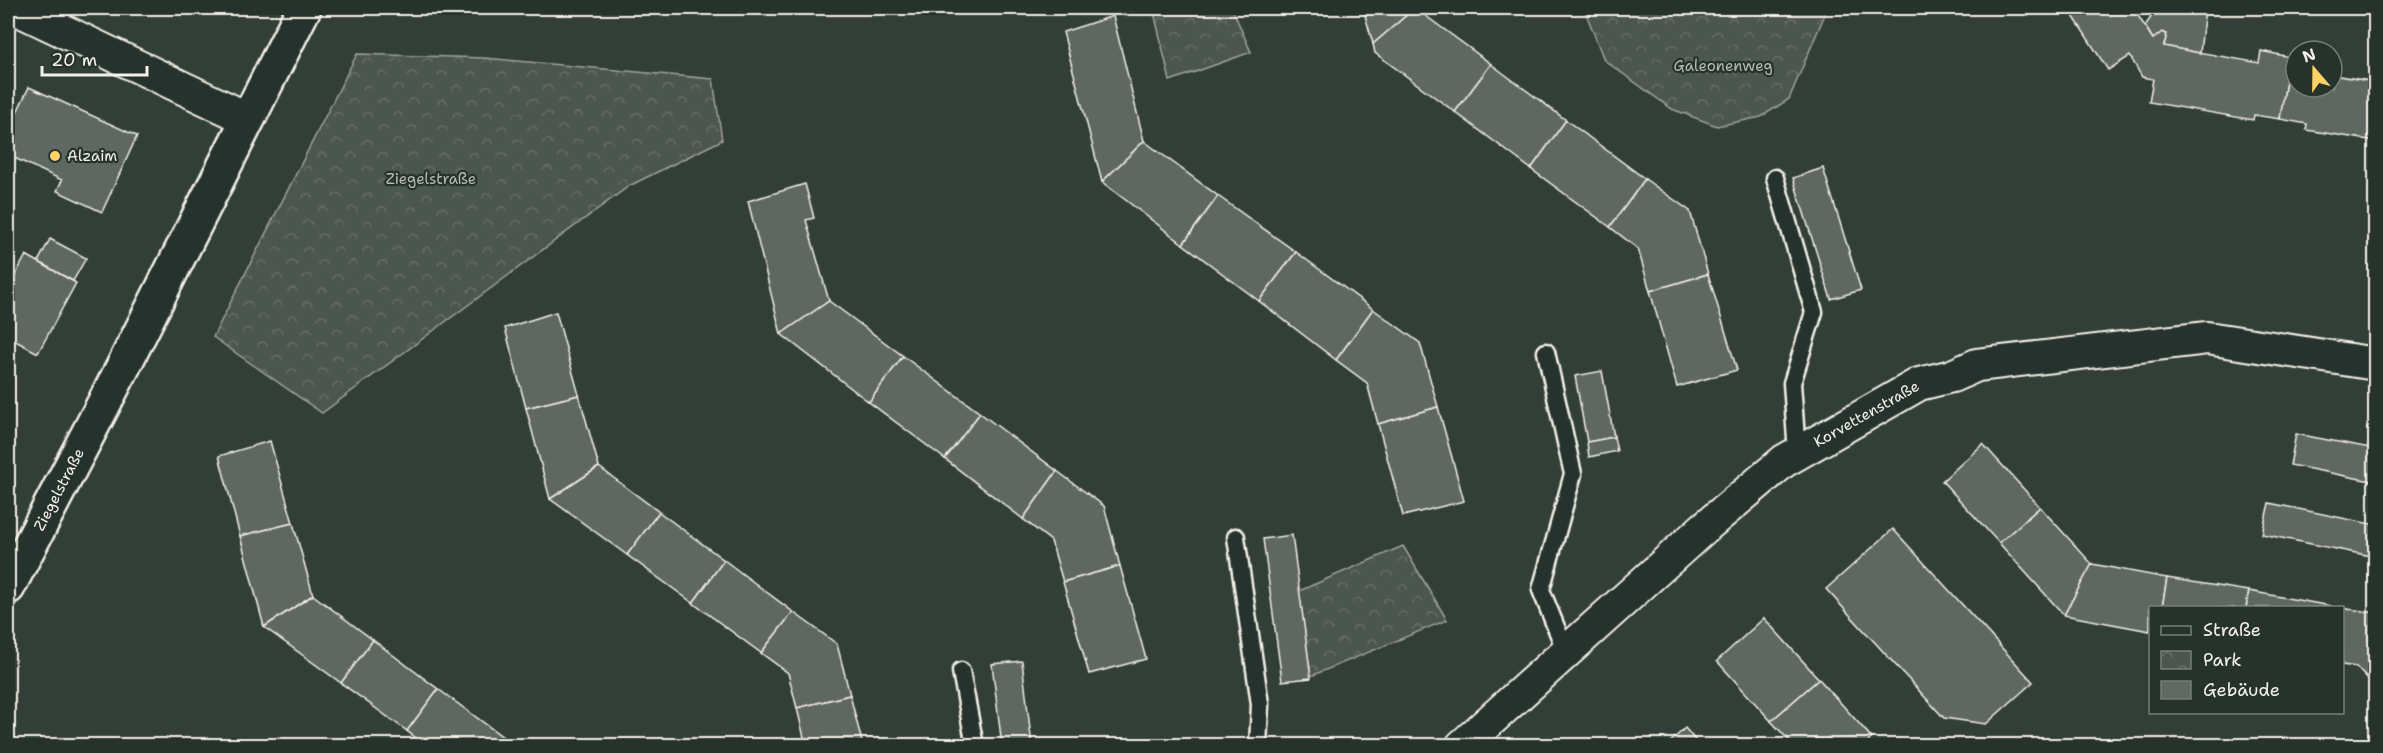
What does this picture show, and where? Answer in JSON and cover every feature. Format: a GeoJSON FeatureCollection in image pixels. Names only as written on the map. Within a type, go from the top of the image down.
{"type":"FeatureCollection","features":[{"type":"Feature","properties":{"kind":"main road","name":"Ziegelstraße"},"geometry":{"type":"LineString","coordinates":[[8,587],[122,369],[246,118],[304,8]]}},
{"type":"Feature","properties":{"kind":"street"},"geometry":{"type":"LineString","coordinates":[[15,8],[246,118]]}},
{"type":"Feature","properties":{"kind":"street","name":"Korvettenstraße"},"geometry":{"type":"LineString","coordinates":[[1462,746],[1704,528],[1784,461],[1919,384],[1952,376],[1977,365],[2207,338],[2376,364]]}},
{"type":"Feature","properties":{"kind":"lane"},"geometry":{"type":"LineString","coordinates":[[1775,178],[1814,312],[1792,383],[1797,453]]}},
{"type":"Feature","properties":{"kind":"lane"},"geometry":{"type":"LineString","coordinates":[[1546,352],[1573,474],[1540,590],[1566,652]]}},
{"type":"Feature","properties":{"kind":"lane"},"geometry":{"type":"LineString","coordinates":[[1236,537],[1260,704],[1258,746]]}},
{"type":"Feature","properties":{"kind":"lane"},"geometry":{"type":"LineString","coordinates":[[961,671],[975,746]]}},
{"type":"Feature","properties":{"kind":"green space"},"geometry":{"type":"Polygon","coordinates":[[[1153,8],[1232,8],[1251,52],[1170,81],[1153,8]]]}},
{"type":"Feature","properties":{"kind":"green space","name":"Galeonenweg"},"geometry":{"type":"Polygon","coordinates":[[[1584,8],[1826,8],[1789,99],[1761,117],[1717,126],[1672,109],[1604,60],[1584,8]]]}},
{"type":"Feature","properties":{"kind":"green space","name":"Ziegelstraße"},"geometry":{"type":"Polygon","coordinates":[[[357,54],[485,58],[713,79],[722,140],[629,186],[322,413],[213,337],[357,54]]]}},
{"type":"Feature","properties":{"kind":"green space"},"geometry":{"type":"Polygon","coordinates":[[[1403,546],[1447,620],[1311,676],[1299,591],[1403,546]]]}},
{"type":"Feature","properties":{"kind":"building"},"geometry":{"type":"Polygon","coordinates":[[[1363,8],[1415,8],[1373,44],[1363,8]]]}},
{"type":"Feature","properties":{"kind":"building"},"geometry":{"type":"Polygon","coordinates":[[[1415,8],[1491,64],[1455,112],[1375,53],[1373,44],[1415,8]]]}},
{"type":"Feature","properties":{"kind":"building"},"geometry":{"type":"Polygon","coordinates":[[[2068,8],[2133,8],[2153,39],[2162,32],[2167,34],[2164,46],[2259,63],[2261,51],[2284,56],[2284,94],[2280,119],[2254,115],[2253,120],[2149,102],[2153,79],[2142,77],[2130,56],[2108,70],[2068,8]]]}},
{"type":"Feature","properties":{"kind":"building"},"geometry":{"type":"Polygon","coordinates":[[[2151,8],[2205,8],[2200,53],[2164,46],[2167,34],[2162,32],[2153,39],[2145,26],[2154,13],[2151,8]]]}},
{"type":"Feature","properties":{"kind":"building"},"geometry":{"type":"Polygon","coordinates":[[[1113,16],[1144,141],[1102,182],[1063,32],[1113,16]]]}},
{"type":"Feature","properties":{"kind":"building"},"geometry":{"type":"Polygon","coordinates":[[[1491,64],[1566,120],[1531,169],[1455,112],[1491,64]]]}},
{"type":"Feature","properties":{"kind":"building"},"geometry":{"type":"Polygon","coordinates":[[[2344,77],[2376,82],[2376,141],[2306,130],[2307,124],[2280,119],[2284,94],[2284,99],[2344,99],[2344,77]]]}},
{"type":"Feature","properties":{"kind":"building"},"geometry":{"type":"Polygon","coordinates":[[[29,87],[137,136],[102,212],[57,191],[62,180],[8,155],[8,131],[29,87]]]}},
{"type":"Feature","properties":{"kind":"building"},"geometry":{"type":"Polygon","coordinates":[[[8,109],[16,113],[8,131],[8,109]]]}},
{"type":"Feature","properties":{"kind":"building"},"geometry":{"type":"Polygon","coordinates":[[[1566,120],[1645,179],[1610,227],[1531,169],[1566,120]]]}},
{"type":"Feature","properties":{"kind":"building"},"geometry":{"type":"Polygon","coordinates":[[[1144,141],[1218,196],[1183,244],[1102,182],[1144,141]]]}},
{"type":"Feature","properties":{"kind":"building"},"geometry":{"type":"Polygon","coordinates":[[[1823,168],[1861,290],[1831,299],[1793,178],[1823,168]]]}},
{"type":"Feature","properties":{"kind":"building"},"geometry":{"type":"Polygon","coordinates":[[[1645,179],[1690,211],[1708,274],[1650,291],[1638,249],[1610,227],[1645,179]]]}},
{"type":"Feature","properties":{"kind":"building"},"geometry":{"type":"Polygon","coordinates":[[[805,184],[814,218],[806,220],[829,301],[781,334],[748,201],[805,184]]]}},
{"type":"Feature","properties":{"kind":"building"},"geometry":{"type":"Polygon","coordinates":[[[1218,196],[1296,252],[1259,301],[1183,244],[1218,196]]]}},
{"type":"Feature","properties":{"kind":"building"},"geometry":{"type":"Polygon","coordinates":[[[50,239],[86,258],[73,281],[38,262],[50,239]]]}},
{"type":"Feature","properties":{"kind":"building"},"geometry":{"type":"Polygon","coordinates":[[[1296,252],[1373,309],[1336,360],[1259,301],[1296,252]]]}},
{"type":"Feature","properties":{"kind":"building"},"geometry":{"type":"Polygon","coordinates":[[[26,255],[76,283],[38,353],[8,337],[8,289],[26,255]]]}},
{"type":"Feature","properties":{"kind":"building"},"geometry":{"type":"Polygon","coordinates":[[[1708,274],[1737,370],[1677,387],[1650,291],[1708,274]]]}},
{"type":"Feature","properties":{"kind":"building"},"geometry":{"type":"Polygon","coordinates":[[[829,301],[903,356],[869,402],[781,334],[829,301]]]}},
{"type":"Feature","properties":{"kind":"building"},"geometry":{"type":"Polygon","coordinates":[[[1373,309],[1420,343],[1438,407],[1378,424],[1367,383],[1336,360],[1373,309]]]}},
{"type":"Feature","properties":{"kind":"building"},"geometry":{"type":"Polygon","coordinates":[[[556,312],[579,395],[526,408],[505,328],[556,312]]]}},
{"type":"Feature","properties":{"kind":"building"},"geometry":{"type":"Polygon","coordinates":[[[903,356],[980,413],[945,459],[869,402],[903,356]]]}},
{"type":"Feature","properties":{"kind":"building"},"geometry":{"type":"Polygon","coordinates":[[[1602,371],[1614,437],[1587,442],[1575,376],[1602,371]]]}},
{"type":"Feature","properties":{"kind":"building"},"geometry":{"type":"Polygon","coordinates":[[[579,395],[599,467],[550,499],[526,408],[579,395]]]}},
{"type":"Feature","properties":{"kind":"building"},"geometry":{"type":"Polygon","coordinates":[[[1438,407],[1464,501],[1403,516],[1378,424],[1438,407]]]}},
{"type":"Feature","properties":{"kind":"building"},"geometry":{"type":"Polygon","coordinates":[[[980,413],[1057,471],[1023,519],[945,459],[980,413]]]}},
{"type":"Feature","properties":{"kind":"building"},"geometry":{"type":"Polygon","coordinates":[[[2296,434],[2376,449],[2376,482],[2290,465],[2296,434]]]}},
{"type":"Feature","properties":{"kind":"building"},"geometry":{"type":"Polygon","coordinates":[[[1614,437],[1617,451],[1589,457],[1587,442],[1614,437]]]}},
{"type":"Feature","properties":{"kind":"building"},"geometry":{"type":"Polygon","coordinates":[[[270,441],[293,523],[240,536],[219,456],[270,441]]]}},
{"type":"Feature","properties":{"kind":"building"},"geometry":{"type":"Polygon","coordinates":[[[1983,444],[2040,507],[1999,543],[1942,481],[1983,444]]]}},
{"type":"Feature","properties":{"kind":"building"},"geometry":{"type":"Polygon","coordinates":[[[599,467],[659,512],[627,555],[550,499],[599,467]]]}},
{"type":"Feature","properties":{"kind":"building"},"geometry":{"type":"Polygon","coordinates":[[[1057,471],[1104,506],[1120,566],[1063,582],[1051,541],[1023,519],[1057,471]]]}},
{"type":"Feature","properties":{"kind":"building"},"geometry":{"type":"Polygon","coordinates":[[[2269,503],[2376,525],[2376,557],[2262,534],[2269,503]]]}},
{"type":"Feature","properties":{"kind":"building"},"geometry":{"type":"Polygon","coordinates":[[[2040,507],[2092,564],[2064,615],[1999,543],[2040,507]]]}},
{"type":"Feature","properties":{"kind":"building"},"geometry":{"type":"Polygon","coordinates":[[[659,512],[724,560],[693,603],[627,555],[659,512]]]}},
{"type":"Feature","properties":{"kind":"building"},"geometry":{"type":"Polygon","coordinates":[[[293,523],[313,595],[264,627],[240,536],[293,523]]]}},
{"type":"Feature","properties":{"kind":"building"},"geometry":{"type":"Polygon","coordinates":[[[1893,529],[2033,682],[1986,724],[1944,718],[1826,589],[1893,529]]]}},
{"type":"Feature","properties":{"kind":"building"},"geometry":{"type":"Polygon","coordinates":[[[1292,535],[1311,678],[1282,681],[1263,539],[1292,535]]]}},
{"type":"Feature","properties":{"kind":"building"},"geometry":{"type":"Polygon","coordinates":[[[724,560],[793,612],[761,653],[693,603],[724,560]]]}},
{"type":"Feature","properties":{"kind":"building"},"geometry":{"type":"Polygon","coordinates":[[[2092,564],[2167,578],[2162,606],[2149,606],[2149,631],[2064,615],[2092,564]]]}},
{"type":"Feature","properties":{"kind":"building"},"geometry":{"type":"Polygon","coordinates":[[[1120,566],[1146,659],[1089,674],[1063,582],[1120,566]]]}},
{"type":"Feature","properties":{"kind":"building"},"geometry":{"type":"Polygon","coordinates":[[[2167,578],[2249,591],[2246,606],[2162,606],[2167,578]]]}},
{"type":"Feature","properties":{"kind":"building"},"geometry":{"type":"Polygon","coordinates":[[[2249,591],[2331,606],[2246,606],[2249,591]]]}},
{"type":"Feature","properties":{"kind":"building"},"geometry":{"type":"Polygon","coordinates":[[[313,595],[373,640],[341,683],[264,627],[313,595]]]}},
{"type":"Feature","properties":{"kind":"building"},"geometry":{"type":"Polygon","coordinates":[[[2344,608],[2376,613],[2376,688],[2356,667],[2344,665],[2344,608]]]}},
{"type":"Feature","properties":{"kind":"building"},"geometry":{"type":"Polygon","coordinates":[[[793,612],[837,644],[850,695],[797,708],[788,673],[761,653],[793,612]]]}},
{"type":"Feature","properties":{"kind":"building"},"geometry":{"type":"Polygon","coordinates":[[[1764,618],[1819,679],[1771,721],[1717,661],[1764,618]]]}},
{"type":"Feature","properties":{"kind":"building"},"geometry":{"type":"Polygon","coordinates":[[[373,640],[438,689],[407,731],[341,683],[373,640]]]}},
{"type":"Feature","properties":{"kind":"building"},"geometry":{"type":"Polygon","coordinates":[[[1022,661],[1032,746],[1002,746],[992,664],[1022,661]]]}},
{"type":"Feature","properties":{"kind":"building"},"geometry":{"type":"Polygon","coordinates":[[[1819,679],[1872,738],[1864,746],[1794,746],[1771,721],[1819,679]]]}},
{"type":"Feature","properties":{"kind":"building"},"geometry":{"type":"Polygon","coordinates":[[[438,689],[507,740],[503,746],[426,746],[407,731],[438,689]]]}},
{"type":"Feature","properties":{"kind":"building"},"geometry":{"type":"Polygon","coordinates":[[[850,695],[863,746],[806,746],[797,708],[850,695]]]}},
{"type":"Feature","properties":{"kind":"building"},"geometry":{"type":"Polygon","coordinates":[[[1685,728],[1700,746],[1666,746],[1685,728]]]}},
{"type":"Feature","properties":{"kind":"place","name":"Alzaim"},"geometry":{"type":"Point","coordinates":[55,156]}}]}
